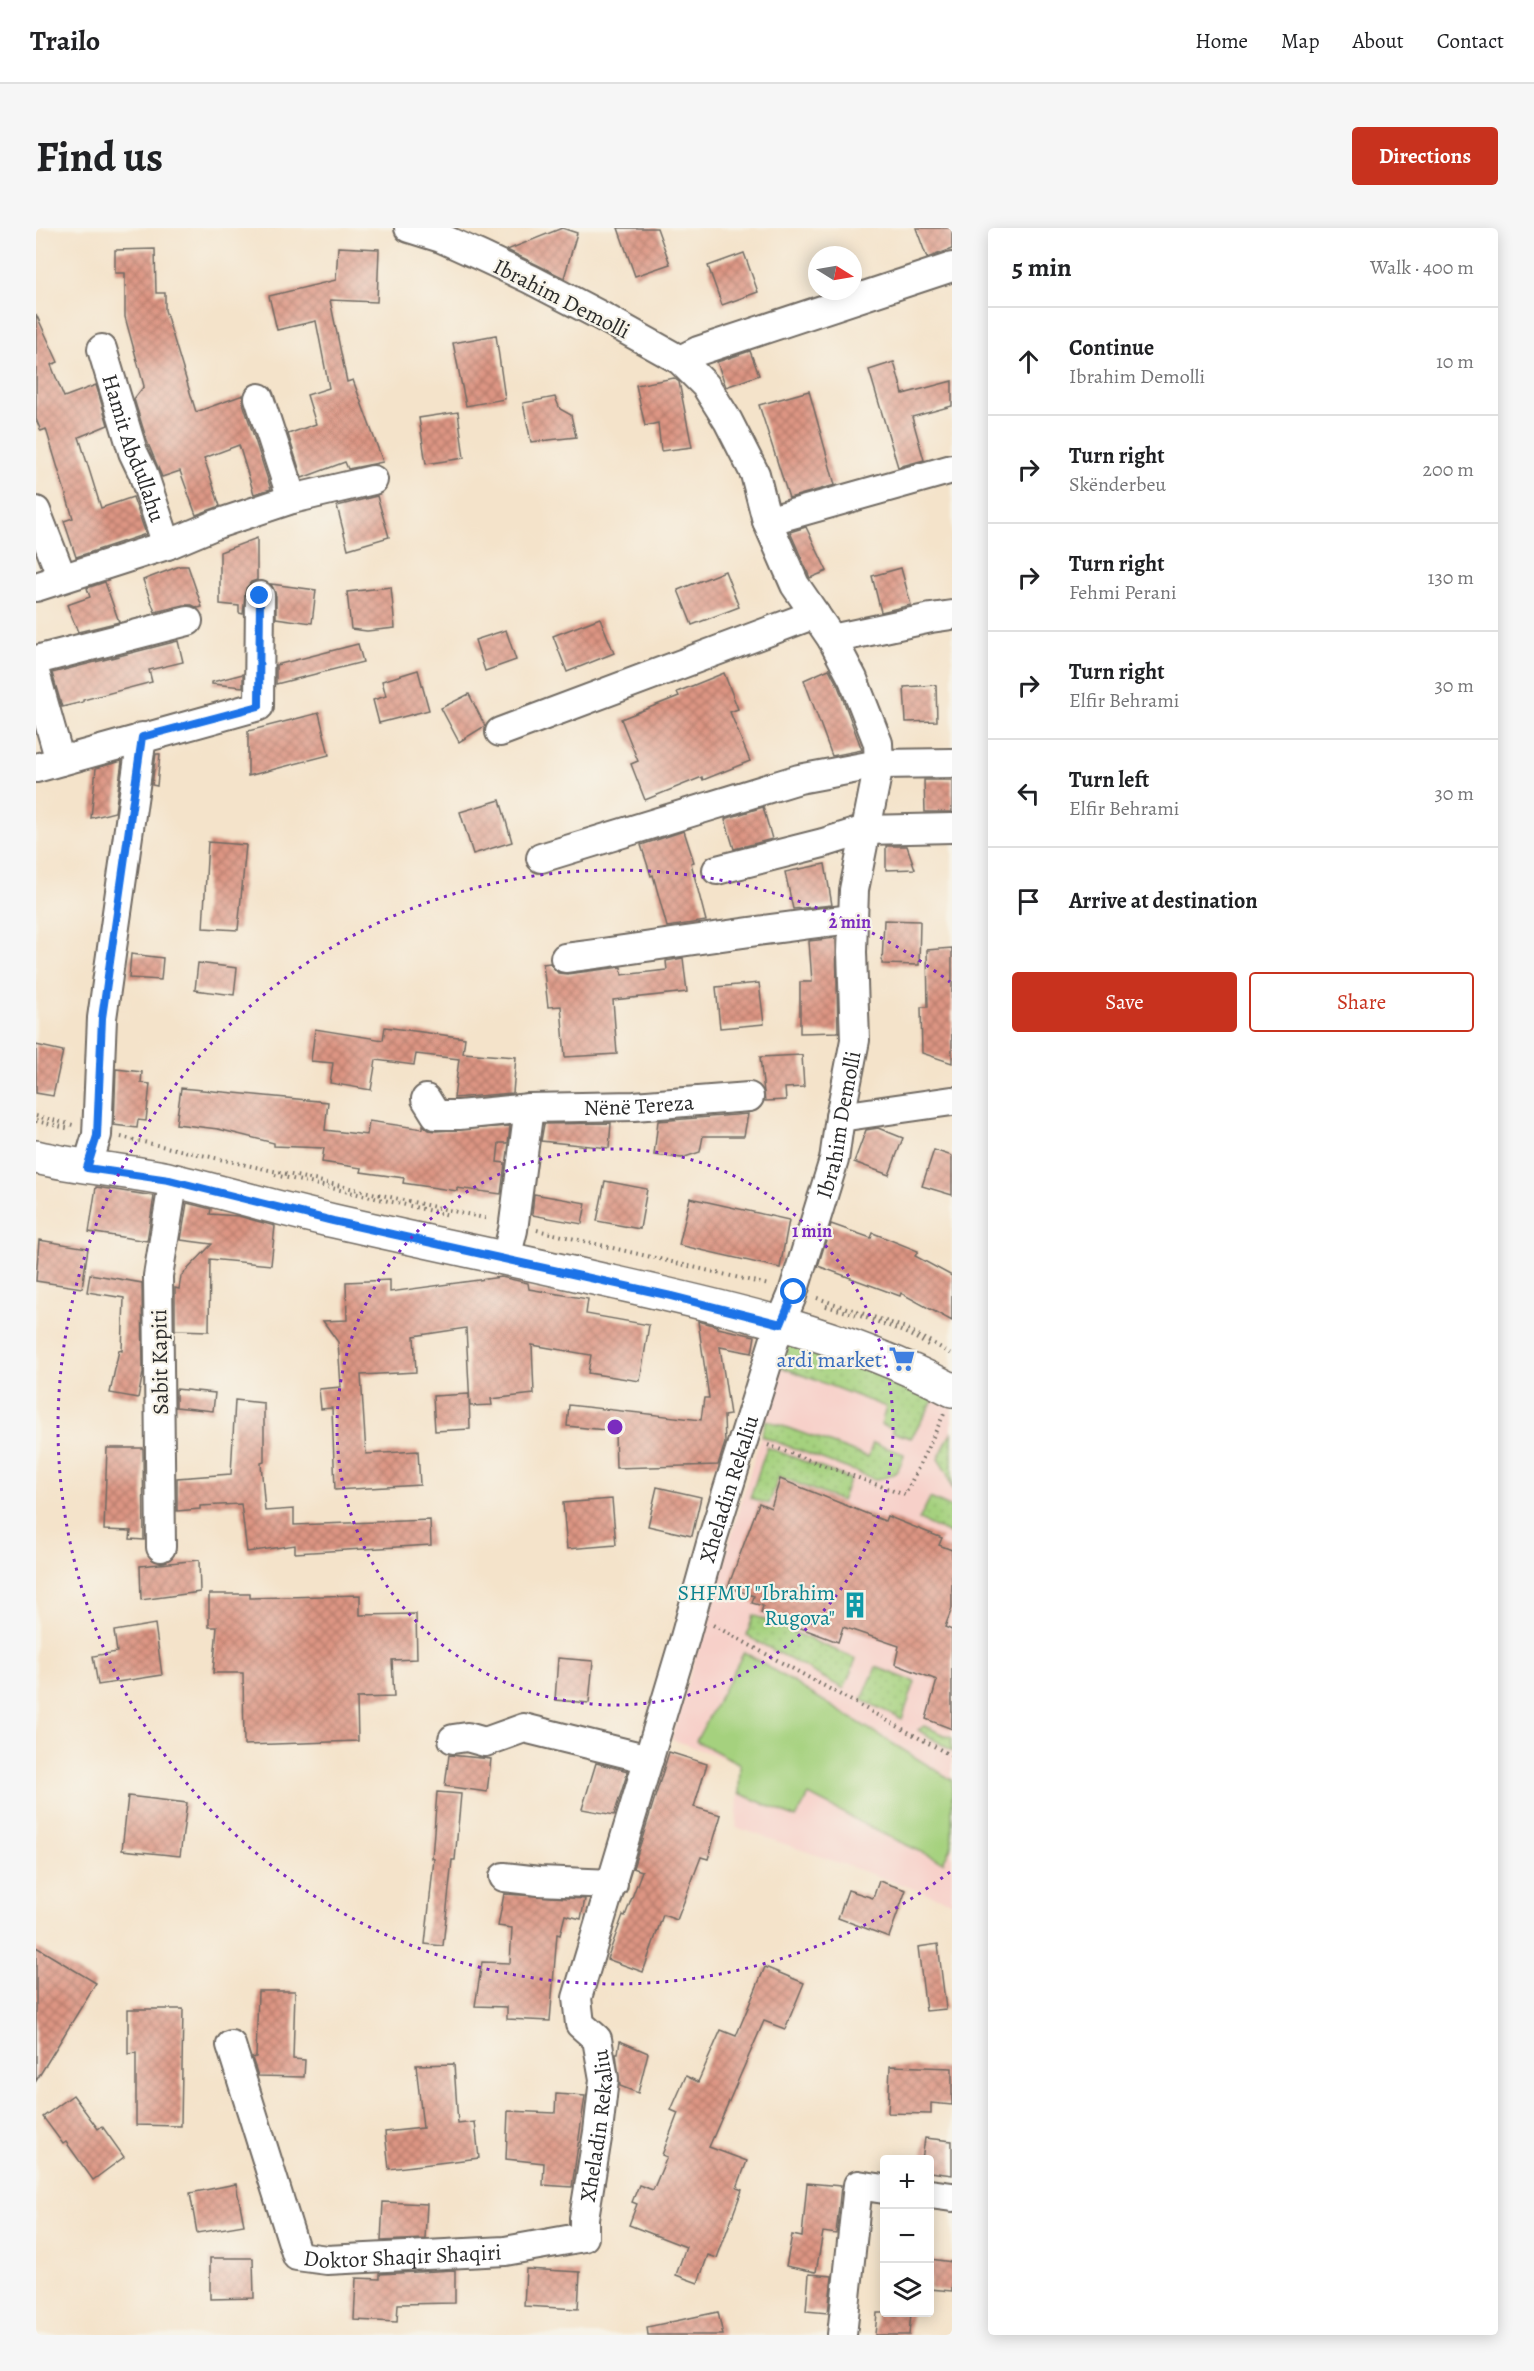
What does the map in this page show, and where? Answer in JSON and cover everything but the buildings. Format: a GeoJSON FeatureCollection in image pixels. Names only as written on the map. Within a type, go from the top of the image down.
{"type":"FeatureCollection","features":[{"type":"Feature","properties":{"kind":"main road"},"geometry":{"type":"LineString","coordinates":[[36,1157],[87,1168],[169,1180],[333,1221],[506,1258],[781,1324],[877,1356],[926,1376],[948,1402]]}},
{"type":"Feature","properties":{"kind":"street","name":"Ibrahim Demolli"},"geometry":{"type":"LineString","coordinates":[[409,228],[441,238],[530,279],[680,360],[706,386],[728,421],[755,474],[767,522],[795,585],[832,639],[853,679],[878,743],[879,764],[854,890],[855,1040],[834,1160],[792,1296],[781,1324]]}},
{"type":"Feature","properties":{"kind":"street"},"geometry":{"type":"LineString","coordinates":[[680,360],[698,351],[952,267]]}},
{"type":"Feature","properties":{"kind":"street","name":"Hamit Abdullahu"},"geometry":{"type":"LineString","coordinates":[[102,349],[133,452],[143,473],[167,545]]}},
{"type":"Feature","properties":{"kind":"street"},"geometry":{"type":"LineString","coordinates":[[259,398],[292,499]]}},
{"type":"Feature","properties":{"kind":"street"},"geometry":{"type":"LineString","coordinates":[[767,522],[952,469]]}},
{"type":"Feature","properties":{"kind":"street","name":"Hamit Abdullahu"},"geometry":{"type":"LineString","coordinates":[[36,587],[167,545],[218,524],[292,499],[373,480]]}},
{"type":"Feature","properties":{"kind":"street"},"geometry":{"type":"LineString","coordinates":[[36,511],[62,578]]}},
{"type":"Feature","properties":{"kind":"street"},"geometry":{"type":"LineString","coordinates":[[36,676],[48,764],[259,706],[260,596]]}},
{"type":"Feature","properties":{"kind":"street"},"geometry":{"type":"LineString","coordinates":[[500,732],[815,614]]}},
{"type":"Feature","properties":{"kind":"street"},"geometry":{"type":"LineString","coordinates":[[832,639],[952,615]]}},
{"type":"Feature","properties":{"kind":"street"},"geometry":{"type":"LineString","coordinates":[[36,660],[188,621]]}},
{"type":"Feature","properties":{"kind":"street"},"geometry":{"type":"LineString","coordinates":[[87,1168],[97,1136],[102,1018],[142,737]]}},
{"type":"Feature","properties":{"kind":"street"},"geometry":{"type":"LineString","coordinates":[[541,858],[799,779],[879,764],[952,763]]}},
{"type":"Feature","properties":{"kind":"street"},"geometry":{"type":"LineString","coordinates":[[717,870],[865,830],[952,828]]}},
{"type":"Feature","properties":{"kind":"street"},"geometry":{"type":"LineString","coordinates":[[565,958],[651,947],[763,928],[853,919]]}},
{"type":"Feature","properties":{"kind":"street","name":"Nënë Tereza"},"geometry":{"type":"LineString","coordinates":[[426,1099],[436,1115],[459,1115],[529,1108],[634,1106],[749,1097]]}},
{"type":"Feature","properties":{"kind":"street"},"geometry":{"type":"LineString","coordinates":[[840,1117],[952,1101]]}},
{"type":"Feature","properties":{"kind":"street"},"geometry":{"type":"LineString","coordinates":[[506,1258],[513,1230],[529,1108]]}},
{"type":"Feature","properties":{"kind":"street","name":"Sabit Kapiti"},"geometry":{"type":"LineString","coordinates":[[162,1547],[158,1276],[172,1190],[169,1180]]}},
{"type":"Feature","properties":{"kind":"street","name":"Xheladin Rekaliu"},"geometry":{"type":"LineString","coordinates":[[584,2237],[584,2218],[604,2079],[597,2039],[580,2024],[577,1998],[712,1540],[781,1324]]}},
{"type":"Feature","properties":{"kind":"street"},"geometry":{"type":"LineString","coordinates":[[453,1738],[467,1737],[485,1742],[524,1728],[649,1759]]}},
{"type":"Feature","properties":{"kind":"street"},"geometry":{"type":"LineString","coordinates":[[504,1877],[612,1884]]}},
{"type":"Feature","properties":{"kind":"street","name":"Doktor Shaqir Shaqiri"},"geometry":{"type":"LineString","coordinates":[[231,2045],[297,2256],[327,2260],[505,2251],[584,2237]]}},
{"type":"Feature","properties":{"kind":"street"},"geometry":{"type":"LineString","coordinates":[[842,2335],[858,2185],[880,2188]]}},
{"type":"Feature","properties":{"kind":"street"},"geometry":{"type":"LineString","coordinates":[[934,2195],[952,2197]]}},
{"type":"Feature","properties":{"kind":"path"},"geometry":{"type":"LineString","coordinates":[[764,1443],[905,1495],[948,1402]]}},
{"type":"Feature","properties":{"kind":"path"},"geometry":{"type":"LineString","coordinates":[[707,1623],[750,1644],[952,1756]]}},
{"type":"Feature","properties":{"kind":"shaded area"},"geometry":{"type":"Polygon","coordinates":[[[791,1334],[952,1404],[952,1902],[736,1827],[740,1764],[671,1739],[791,1334]]]}},
{"type":"Feature","properties":{"kind":"green space"},"geometry":{"type":"Polygon","coordinates":[[[791,1334],[936,1396],[911,1438],[892,1432],[893,1429],[881,1425],[886,1407],[781,1367],[791,1334]]]}},
{"type":"Feature","properties":{"kind":"green space"},"geometry":{"type":"Polygon","coordinates":[[[766,1420],[868,1457],[873,1443],[904,1454],[904,1456],[894,1474],[875,1479],[761,1436],[766,1420]]]}},
{"type":"Feature","properties":{"kind":"green space"},"geometry":{"type":"Polygon","coordinates":[[[952,1431],[952,1490],[947,1473],[938,1459],[952,1431]]]}},
{"type":"Feature","properties":{"kind":"green space"},"geometry":{"type":"Polygon","coordinates":[[[767,1447],[850,1479],[841,1501],[779,1476],[769,1504],[750,1498],[767,1447]]]}},
{"type":"Feature","properties":{"kind":"green space"},"geometry":{"type":"Polygon","coordinates":[[[930,1498],[952,1508],[952,1535],[919,1520],[930,1498]]]}},
{"type":"Feature","properties":{"kind":"green space"},"geometry":{"type":"Polygon","coordinates":[[[753,1615],[856,1659],[844,1689],[747,1636],[753,1615]]]}},
{"type":"Feature","properties":{"kind":"green space"},"geometry":{"type":"Polygon","coordinates":[[[744,1652],[952,1780],[952,1845],[943,1862],[809,1795],[796,1818],[739,1793],[740,1764],[696,1741],[744,1652]]]}},
{"type":"Feature","properties":{"kind":"green space"},"geometry":{"type":"Polygon","coordinates":[[[876,1667],[915,1682],[902,1719],[862,1700],[876,1667]]]}},
{"type":"Feature","properties":{"kind":"green space"},"geometry":{"type":"Polygon","coordinates":[[[924,1726],[952,1738],[952,1751],[918,1730],[924,1726]]]}},
{"type":"Feature","properties":{"kind":"place","name":"ardi market"},"geometry":{"type":"Point","coordinates":[902,1359]}},
{"type":"Feature","properties":{"kind":"place","name":"SHFMU \"Ibrahim Rugova\""},"geometry":{"type":"Point","coordinates":[855,1605]}},
{"type":"Feature","properties":{"kind":"route"},"geometry":{"type":"LineString","coordinates":[[260,596],[259,706],[142,737],[102,1018],[97,1136],[87,1168],[169,1180],[333,1221],[671,1296],[781,1324],[794,1292]]}}]}
